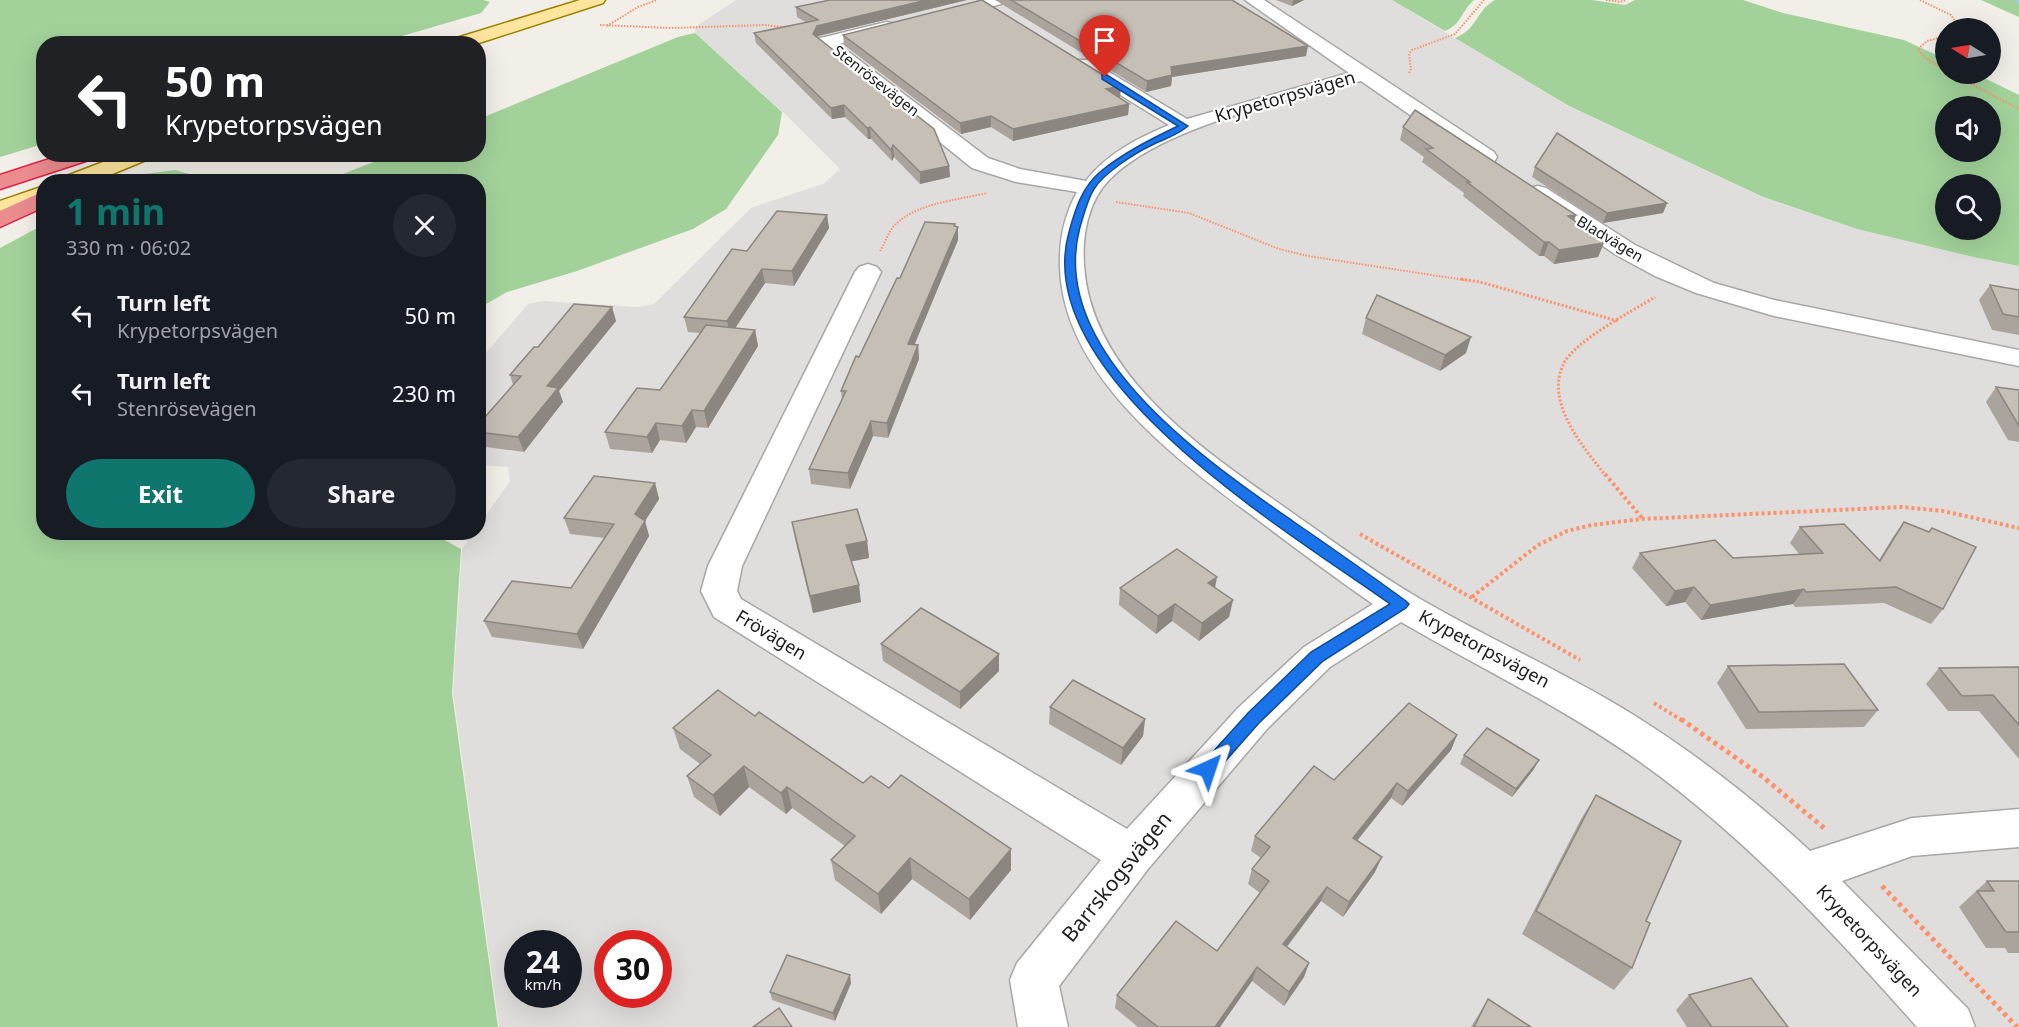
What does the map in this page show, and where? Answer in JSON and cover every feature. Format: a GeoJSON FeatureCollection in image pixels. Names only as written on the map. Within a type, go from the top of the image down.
{"type":"FeatureCollection","features":[{"type":"Feature","properties":{"kind":"highway"},"geometry":{"type":"LineString","coordinates":[[0,182],[36,178]]}},
{"type":"Feature","properties":{"kind":"highway"},"geometry":{"type":"LineString","coordinates":[[0,220],[36,202]]}},
{"type":"Feature","properties":{"kind":"main road"},"geometry":{"type":"LineString","coordinates":[[482,36],[597,0]]}},
{"type":"Feature","properties":{"kind":"main road"},"geometry":{"type":"LineString","coordinates":[[81,173],[117,162]]}},
{"type":"Feature","properties":{"kind":"main road"},"geometry":{"type":"LineString","coordinates":[[0,209],[36,195]]}},
{"type":"Feature","properties":{"kind":"street","name":"Bladvägen"},"geometry":{"type":"LineString","coordinates":[[1253,0],[1583,224],[1635,255],[1683,279],[1722,294],[1773,307],[2019,358]]}},
{"type":"Feature","properties":{"kind":"street"},"geometry":{"type":"LineString","coordinates":[[963,9],[997,6]]}},
{"type":"Feature","properties":{"kind":"street","name":"Stenrösevägen"},"geometry":{"type":"LineString","coordinates":[[825,42],[908,22]]}},
{"type":"Feature","properties":{"kind":"street","name":"Stenrösevägen"},"geometry":{"type":"LineString","coordinates":[[825,42],[980,163],[995,170],[1039,180],[1104,190]]}},
{"type":"Feature","properties":{"kind":"street"},"geometry":{"type":"LineString","coordinates":[[1065,52],[1184,126]]}},
{"type":"Feature","properties":{"kind":"street","name":"Krypetorpsvägen"},"geometry":{"type":"LineString","coordinates":[[1373,80],[1184,126],[1120,160],[1104,190],[1079,212],[1072,237],[1071,284],[1078,311],[1092,341],[1114,374],[1175,439],[1216,474],[1401,604],[1587,704],[1661,754],[1730,808],[1806,873],[1950,1027]]}},
{"type":"Feature","properties":{"kind":"street","name":"Frövägen"},"geometry":{"type":"LineString","coordinates":[[868,272],[725,566],[719,591],[727,608],[1132,855]]}},
{"type":"Feature","properties":{"kind":"street","name":"Barrskogsvägen"},"geometry":{"type":"LineString","coordinates":[[1043,1027],[1034,980],[1132,855],[1254,718],[1317,657],[1401,604]]}},
{"type":"Feature","properties":{"kind":"street"},"geometry":{"type":"LineString","coordinates":[[1806,873],[1912,837],[2019,828]]}},
{"type":"Feature","properties":{"kind":"path"},"geometry":{"type":"LineString","coordinates":[[657,0],[638,7],[606,26],[671,28],[779,26],[801,31],[825,42]]}},
{"type":"Feature","properties":{"kind":"path"},"geometry":{"type":"LineString","coordinates":[[1373,80],[1408,74],[1411,69],[1409,54],[1412,50],[1456,33],[1466,23],[1475,7],[1484,0]]}},
{"type":"Feature","properties":{"kind":"path"},"geometry":{"type":"LineString","coordinates":[[1606,0],[1620,2],[1626,0]]}},
{"type":"Feature","properties":{"kind":"path"},"geometry":{"type":"LineString","coordinates":[[1920,0],[1953,18]]}},
{"type":"Feature","properties":{"kind":"path"},"geometry":{"type":"LineString","coordinates":[[1935,39],[1927,41],[1918,49],[1924,57],[1935,64]]}},
{"type":"Feature","properties":{"kind":"path"},"geometry":{"type":"LineString","coordinates":[[1970,84],[2019,109]]}},
{"type":"Feature","properties":{"kind":"path"},"geometry":{"type":"LineString","coordinates":[[868,272],[894,226],[904,218],[921,210],[1039,180]]}},
{"type":"Feature","properties":{"kind":"path"},"geometry":{"type":"LineString","coordinates":[[1104,190],[1112,202],[1167,208],[1189,213],[1279,249],[1308,256],[1480,282],[1618,321]]}},
{"type":"Feature","properties":{"kind":"path"},"geometry":{"type":"LineString","coordinates":[[1642,519],[1572,430],[1561,410],[1556,376],[1564,362],[1577,349],[1683,279]]}},
{"type":"Feature","properties":{"kind":"path"},"geometry":{"type":"LineString","coordinates":[[1472,597],[1538,545],[1550,538],[1592,525],[1642,519],[1902,507],[1943,511],[2019,528]]}},
{"type":"Feature","properties":{"kind":"path"},"geometry":{"type":"LineString","coordinates":[[1357,533],[1586,663]]}},
{"type":"Feature","properties":{"kind":"path"},"geometry":{"type":"LineString","coordinates":[[1648,699],[1738,757],[1793,799],[1855,857],[2017,1027]]}},
{"type":"Feature","properties":{"kind":"shaded area"},"geometry":{"type":"Polygon","coordinates":[[[736,0],[1392,0],[1568,106],[1762,197],[1857,229],[2019,266],[2019,1027],[499,1027],[453,692],[462,549],[468,540],[486,540],[486,515],[510,481],[508,467],[486,465],[486,353],[528,304],[543,301],[639,307],[654,304],[751,208],[823,184],[840,169],[783,112],[695,33],[695,27],[736,0]]]}},
{"type":"Feature","properties":{"kind":"green space"},"geometry":{"type":"Polygon","coordinates":[[[0,0],[483,0],[490,2],[481,13],[402,36],[36,36],[36,146],[0,157],[0,0]]]}},
{"type":"Feature","properties":{"kind":"green space"},"geometry":{"type":"Polygon","coordinates":[[[1392,0],[1474,0],[1455,25],[1445,31],[1392,0]]]}},
{"type":"Feature","properties":{"kind":"green space"},"geometry":{"type":"Polygon","coordinates":[[[1495,0],[1592,0],[1625,5],[1635,0],[1743,0],[1783,13],[1904,40],[1935,54],[1935,84],[1996,84],[2019,95],[2019,266],[1857,229],[1763,197],[1569,106],[1455,38],[1469,29],[1484,9],[1495,0]]]}},
{"type":"Feature","properties":{"kind":"green space"},"geometry":{"type":"Polygon","coordinates":[[[1981,0],[2019,0],[2019,17],[1981,0]]]}},
{"type":"Feature","properties":{"kind":"green space"},"geometry":{"type":"Polygon","coordinates":[[[695,33],[782,112],[778,135],[726,209],[693,229],[577,271],[507,292],[486,304],[486,174],[343,174],[373,162],[486,162],[486,116],[678,37],[695,33]]]}},
{"type":"Feature","properties":{"kind":"green space"},"geometry":{"type":"Polygon","coordinates":[[[175,170],[189,174],[145,174],[175,170]]]}},
{"type":"Feature","properties":{"kind":"green space"},"geometry":{"type":"Polygon","coordinates":[[[36,229],[36,540],[445,540],[461,549],[452,693],[498,1027],[0,1027],[0,248],[36,229]]]}},
{"type":"Feature","properties":{"kind":"building"},"geometry":{"type":"Polygon","coordinates":[[[830,0],[927,0],[817,26],[813,34],[934,129],[949,166],[920,172],[893,145],[891,150],[870,127],[867,128],[844,105],[831,108],[754,33],[818,20],[796,7],[830,0]]]}},
{"type":"Feature","properties":{"kind":"building"},"geometry":{"type":"Polygon","coordinates":[[[982,0],[1121,86],[1106,89],[1129,104],[1013,129],[991,116],[960,123],[843,35],[982,0]]]}},
{"type":"Feature","properties":{"kind":"building"},"geometry":{"type":"Polygon","coordinates":[[[1011,0],[1232,0],[1308,46],[1171,67],[1172,75],[1147,81],[1011,0]]]}},
{"type":"Feature","properties":{"kind":"building"},"geometry":{"type":"Polygon","coordinates":[[[1415,110],[1576,215],[1568,216],[1604,243],[1559,250],[1549,242],[1544,242],[1426,149],[1433,148],[1403,127],[1415,110]]]}},
{"type":"Feature","properties":{"kind":"building"},"geometry":{"type":"Polygon","coordinates":[[[1557,133],[1667,203],[1607,213],[1535,167],[1557,133]]]}},
{"type":"Feature","properties":{"kind":"building"},"geometry":{"type":"Polygon","coordinates":[[[777,211],[827,215],[792,271],[762,269],[727,321],[684,317],[732,249],[747,251],[777,211]]]}},
{"type":"Feature","properties":{"kind":"building"},"geometry":{"type":"Polygon","coordinates":[[[925,222],[955,224],[954,226],[958,227],[908,344],[918,345],[887,423],[871,421],[848,473],[809,469],[846,391],[841,391],[856,356],[859,357],[897,278],[900,278],[925,222]]]}},
{"type":"Feature","properties":{"kind":"building"},"geometry":{"type":"Polygon","coordinates":[[[1990,285],[2019,290],[2019,317],[2003,314],[1990,285]]]}},
{"type":"Feature","properties":{"kind":"building"},"geometry":{"type":"Polygon","coordinates":[[[1377,295],[1471,337],[1445,355],[1366,318],[1377,295]]]}},
{"type":"Feature","properties":{"kind":"building"},"geometry":{"type":"Polygon","coordinates":[[[574,304],[612,307],[547,386],[558,388],[518,437],[486,433],[486,416],[521,376],[510,375],[534,347],[538,347],[574,304]]]}},
{"type":"Feature","properties":{"kind":"building"},"geometry":{"type":"Polygon","coordinates":[[[706,325],[755,330],[704,411],[692,410],[682,426],[656,423],[647,437],[605,432],[637,388],[660,390],[706,325]]]}},
{"type":"Feature","properties":{"kind":"building"},"geometry":{"type":"Polygon","coordinates":[[[1996,387],[2019,390],[2019,426],[1996,387]]]}},
{"type":"Feature","properties":{"kind":"building"},"geometry":{"type":"Polygon","coordinates":[[[594,476],[655,483],[635,514],[645,521],[577,634],[484,621],[512,581],[571,588],[614,524],[564,518],[594,476]]]}},
{"type":"Feature","properties":{"kind":"building"},"geometry":{"type":"Polygon","coordinates":[[[857,509],[867,541],[846,545],[859,585],[810,596],[792,522],[857,509]]]}},
{"type":"Feature","properties":{"kind":"building"},"geometry":{"type":"Polygon","coordinates":[[[1904,522],[1929,532],[1932,528],[1976,547],[1943,609],[1896,587],[1806,592],[1804,589],[1710,605],[1694,587],[1675,591],[1640,553],[1715,540],[1733,558],[1823,553],[1800,527],[1844,524],[1880,561],[1904,522]]]}},
{"type":"Feature","properties":{"kind":"building"},"geometry":{"type":"Polygon","coordinates":[[[1177,549],[1217,577],[1208,583],[1233,600],[1202,623],[1175,604],[1158,616],[1120,588],[1177,549]]]}},
{"type":"Feature","properties":{"kind":"building"},"geometry":{"type":"Polygon","coordinates":[[[921,608],[999,654],[960,692],[881,644],[921,608]]]}},
{"type":"Feature","properties":{"kind":"building"},"geometry":{"type":"Polygon","coordinates":[[[1844,664],[1878,710],[1759,712],[1728,666],[1844,664]]]}},
{"type":"Feature","properties":{"kind":"building"},"geometry":{"type":"Polygon","coordinates":[[[2019,667],[2019,725],[1993,695],[1962,696],[1939,668],[2019,667]]]}},
{"type":"Feature","properties":{"kind":"building"},"geometry":{"type":"Polygon","coordinates":[[[1073,680],[1145,719],[1123,748],[1050,707],[1073,680]]]}},
{"type":"Feature","properties":{"kind":"building"},"geometry":{"type":"Polygon","coordinates":[[[718,690],[755,716],[759,712],[863,783],[871,776],[889,788],[901,775],[1011,849],[969,899],[910,858],[878,894],[831,860],[855,836],[787,787],[781,793],[744,766],[713,795],[687,776],[711,755],[673,728],[718,690]]]}},
{"type":"Feature","properties":{"kind":"building"},"geometry":{"type":"Polygon","coordinates":[[[1409,703],[1457,735],[1408,791],[1397,783],[1353,838],[1382,857],[1349,902],[1327,887],[1283,944],[1309,963],[1289,992],[1257,967],[1215,1027],[1158,1027],[1117,995],[1176,921],[1217,951],[1269,881],[1252,869],[1270,847],[1255,836],[1314,766],[1334,780],[1409,703]]]}},
{"type":"Feature","properties":{"kind":"building"},"geometry":{"type":"Polygon","coordinates":[[[1487,728],[1539,760],[1516,789],[1464,755],[1487,728]]]}},
{"type":"Feature","properties":{"kind":"building"},"geometry":{"type":"Polygon","coordinates":[[[1596,795],[1681,841],[1646,921],[1650,923],[1632,968],[1536,911],[1596,795]]]}},
{"type":"Feature","properties":{"kind":"building"},"geometry":{"type":"Polygon","coordinates":[[[1987,881],[2019,881],[2019,932],[2006,932],[1977,891],[1994,891],[1987,881]]]}},
{"type":"Feature","properties":{"kind":"building"},"geometry":{"type":"Polygon","coordinates":[[[787,955],[850,975],[833,1013],[770,992],[787,955]]]}},
{"type":"Feature","properties":{"kind":"building"},"geometry":{"type":"Polygon","coordinates":[[[1751,978],[1788,1027],[1712,1027],[1689,995],[1751,978]]]}},
{"type":"Feature","properties":{"kind":"building"},"geometry":{"type":"Polygon","coordinates":[[[1488,999],[1531,1027],[1474,1027],[1488,999]]]}},
{"type":"Feature","properties":{"kind":"building"},"geometry":{"type":"Polygon","coordinates":[[[779,1008],[792,1027],[753,1027],[779,1008]]]}},
{"type":"Feature","properties":{"kind":"route"},"geometry":{"type":"LineString","coordinates":[[1105,77],[1184,126],[1120,160],[1090,188],[1079,212],[1072,237],[1071,284],[1078,311],[1092,341],[1114,374],[1143,407],[1175,439],[1216,474],[1401,604],[1317,657],[1254,718],[1208,769]]}}]}
